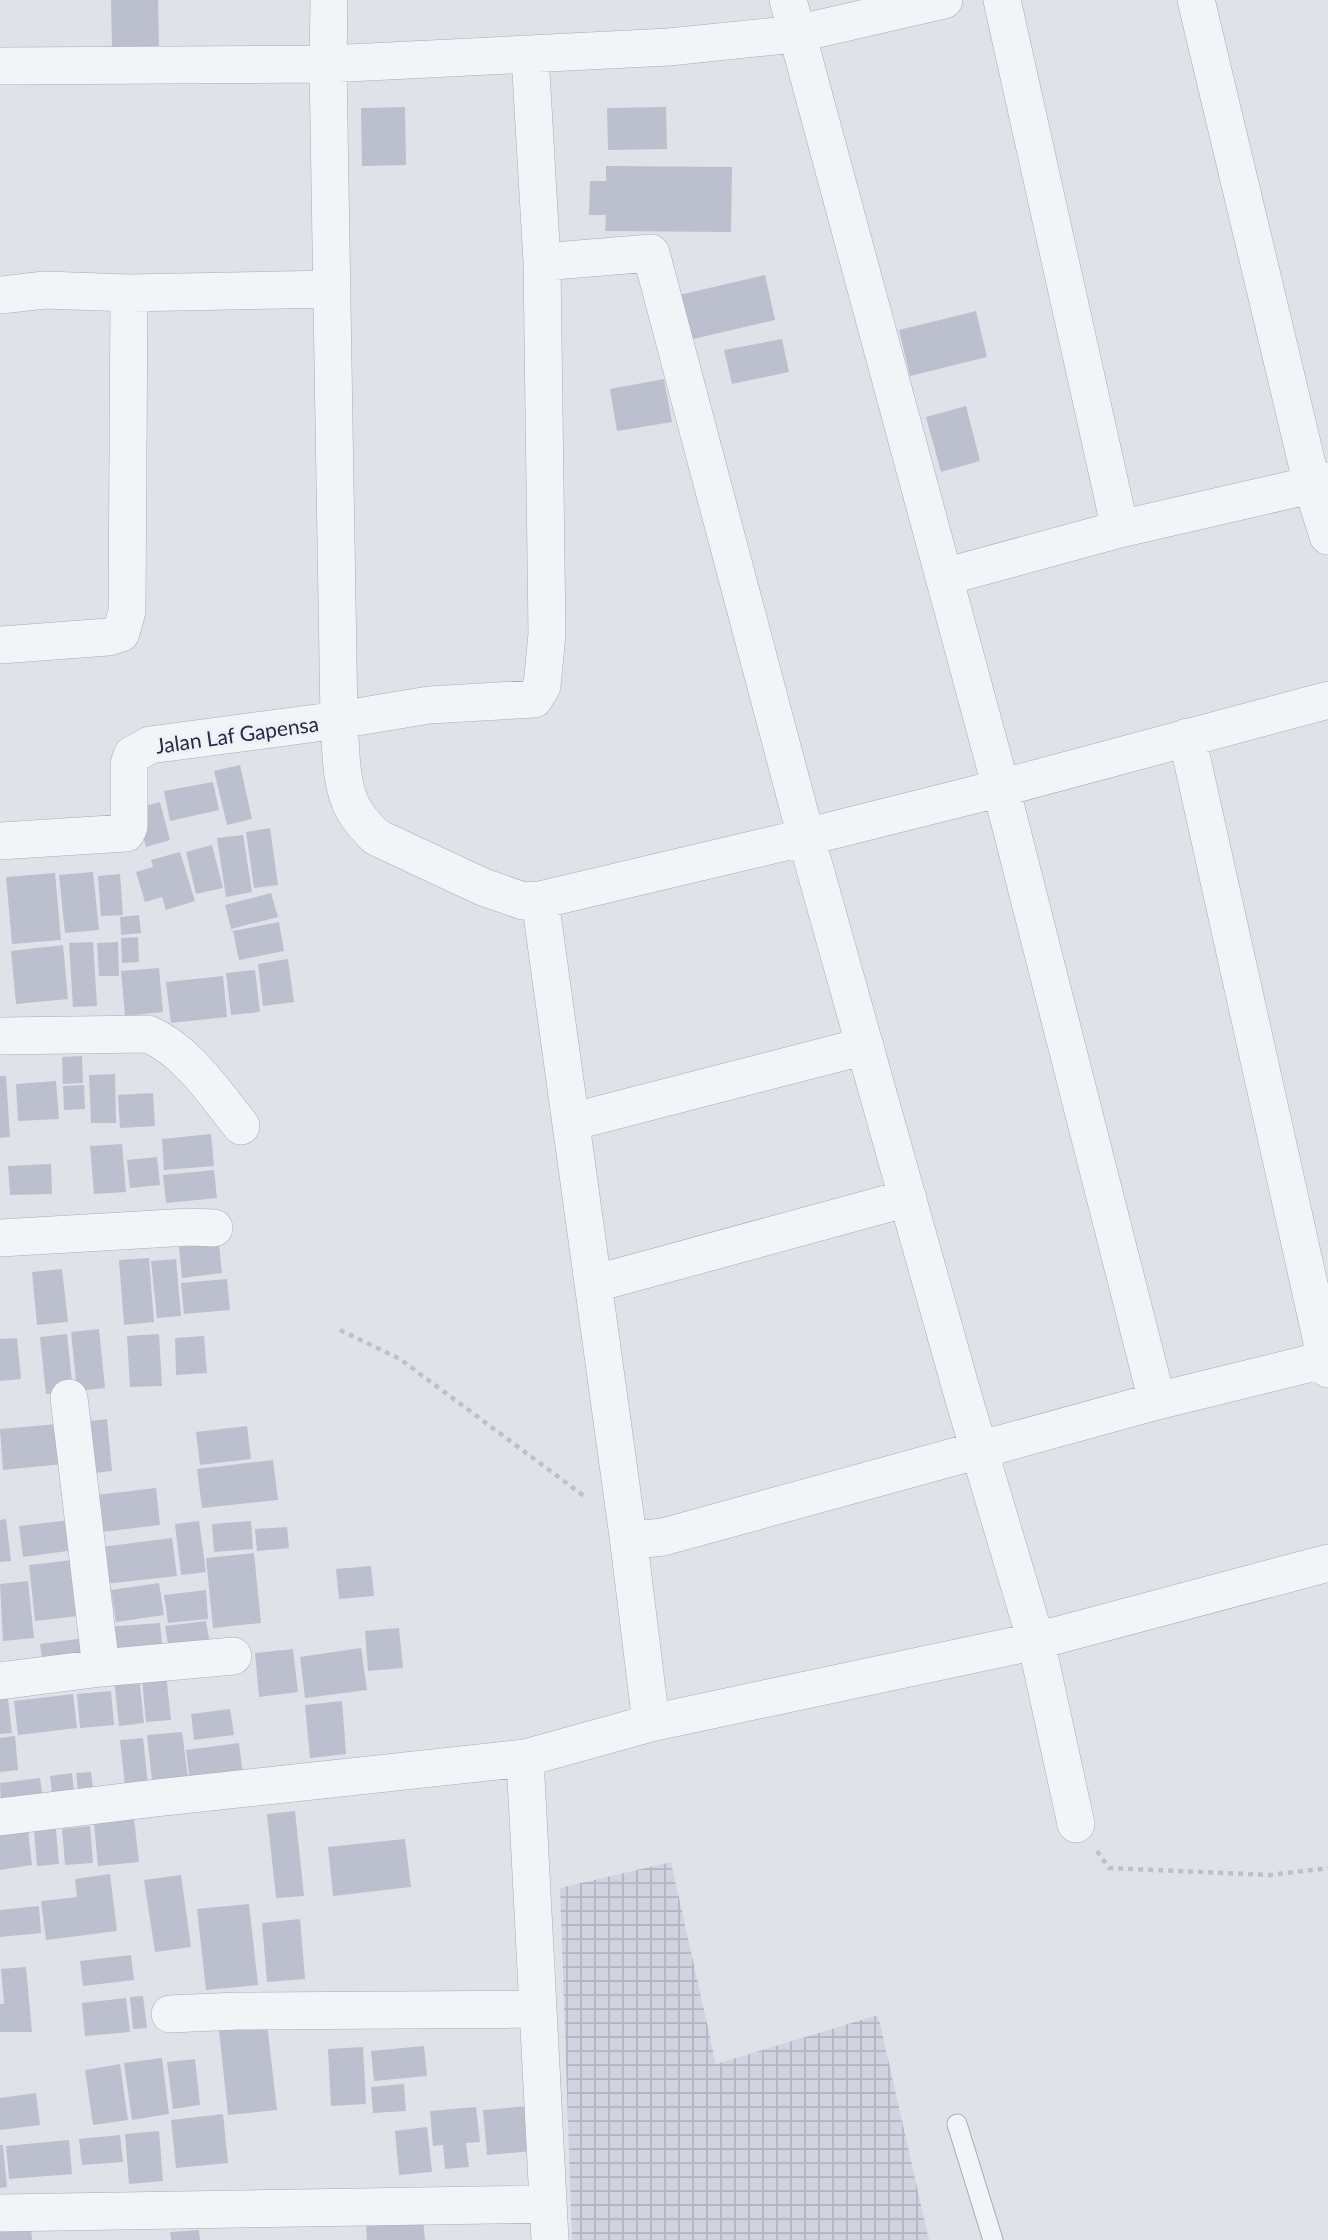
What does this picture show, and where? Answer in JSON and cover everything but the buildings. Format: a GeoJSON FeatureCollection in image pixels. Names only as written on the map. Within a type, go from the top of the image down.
{"type":"FeatureCollection","features":[{"type":"Feature","properties":{"kind":"street"},"geometry":{"type":"LineString","coordinates":[[329,0],[339,720],[350,802],[376,837],[483,887],[523,901],[540,900],[1000,788],[1328,700]]}},
{"type":"Feature","properties":{"kind":"street"},"geometry":{"type":"LineString","coordinates":[[0,66],[328,64],[668,47],[792,17],[944,0]]}},
{"type":"Feature","properties":{"kind":"street"},"geometry":{"type":"LineString","coordinates":[[1002,0],[1121,529]]}},
{"type":"Feature","properties":{"kind":"street"},"geometry":{"type":"LineString","coordinates":[[1196,0],[1320,483],[1328,536]]}},
{"type":"Feature","properties":{"kind":"street"},"geometry":{"type":"LineString","coordinates":[[792,17],[1000,788],[1157,1401]]}},
{"type":"Feature","properties":{"kind":"street"},"geometry":{"type":"LineString","coordinates":[[339,720],[429,705],[534,699],[542,686],[547,634],[542,262],[530,55]]}},
{"type":"Feature","properties":{"kind":"street"},"geometry":{"type":"LineString","coordinates":[[542,262],[651,253],[806,837],[979,1451],[1036,1641],[1076,1824]]}},
{"type":"Feature","properties":{"kind":"street"},"geometry":{"type":"LineString","coordinates":[[0,295],[45,290],[129,293],[332,289]]}},
{"type":"Feature","properties":{"kind":"street"},"geometry":{"type":"LineString","coordinates":[[0,645],[108,637],[121,633],[127,611],[129,293]]}},
{"type":"Feature","properties":{"kind":"street"},"geometry":{"type":"LineString","coordinates":[[944,578],[1121,529],[1320,483]]}},
{"type":"Feature","properties":{"kind":"street","name":"Jalan Laf Gapensa"},"geometry":{"type":"LineString","coordinates":[[0,841],[126,833],[129,827],[129,764],[132,755],[150,745],[339,720]]}},
{"type":"Feature","properties":{"kind":"street"},"geometry":{"type":"LineString","coordinates":[[628,1536],[645,1539],[663,1537],[1157,1401],[1327,1362],[1187,737]]}},
{"type":"Feature","properties":{"kind":"street"},"geometry":{"type":"LineString","coordinates":[[540,900],[628,1536],[651,1723]]}},
{"type":"Feature","properties":{"kind":"street"},"geometry":{"type":"LineString","coordinates":[[0,1036],[148,1034],[186,1061],[241,1126]]}},
{"type":"Feature","properties":{"kind":"street"},"geometry":{"type":"LineString","coordinates":[[571,1122],[865,1046]]}},
{"type":"Feature","properties":{"kind":"street"},"geometry":{"type":"LineString","coordinates":[[593,1284],[908,1198]]}},
{"type":"Feature","properties":{"kind":"street"},"geometry":{"type":"LineString","coordinates":[[0,1238],[189,1227],[214,1228]]}},
{"type":"Feature","properties":{"kind":"street"},"geometry":{"type":"LineString","coordinates":[[69,1398],[101,1668]]}},
{"type":"Feature","properties":{"kind":"street"},"geometry":{"type":"LineString","coordinates":[[0,1817],[525,1758],[651,1723],[1036,1641],[1328,1563]]}},
{"type":"Feature","properties":{"kind":"street"},"geometry":{"type":"LineString","coordinates":[[0,1681],[101,1668],[233,1656]]}},
{"type":"Feature","properties":{"kind":"street"},"geometry":{"type":"LineString","coordinates":[[525,1758],[550,2240]]}},
{"type":"Feature","properties":{"kind":"street"},"geometry":{"type":"LineString","coordinates":[[170,2014],[536,2009]]}},
{"type":"Feature","properties":{"kind":"street"},"geometry":{"type":"LineString","coordinates":[[0,2213],[548,2204]]}},
{"type":"Feature","properties":{"kind":"lane"},"geometry":{"type":"LineString","coordinates":[[957,2124],[993,2240]]}},
{"type":"Feature","properties":{"kind":"path"},"geometry":{"type":"LineString","coordinates":[[340,1330],[400,1359],[594,1502],[628,1536]]}},
{"type":"Feature","properties":{"kind":"path"},"geometry":{"type":"LineString","coordinates":[[1076,1824],[1109,1868],[1270,1875],[1328,1867]]}},
{"type":"Feature","properties":{"kind":"shaded area"},"geometry":{"type":"Polygon","coordinates":[[[671,1862],[716,2064],[878,2015],[929,2240],[572,2240],[560,1888],[671,1862]]]}}]}
